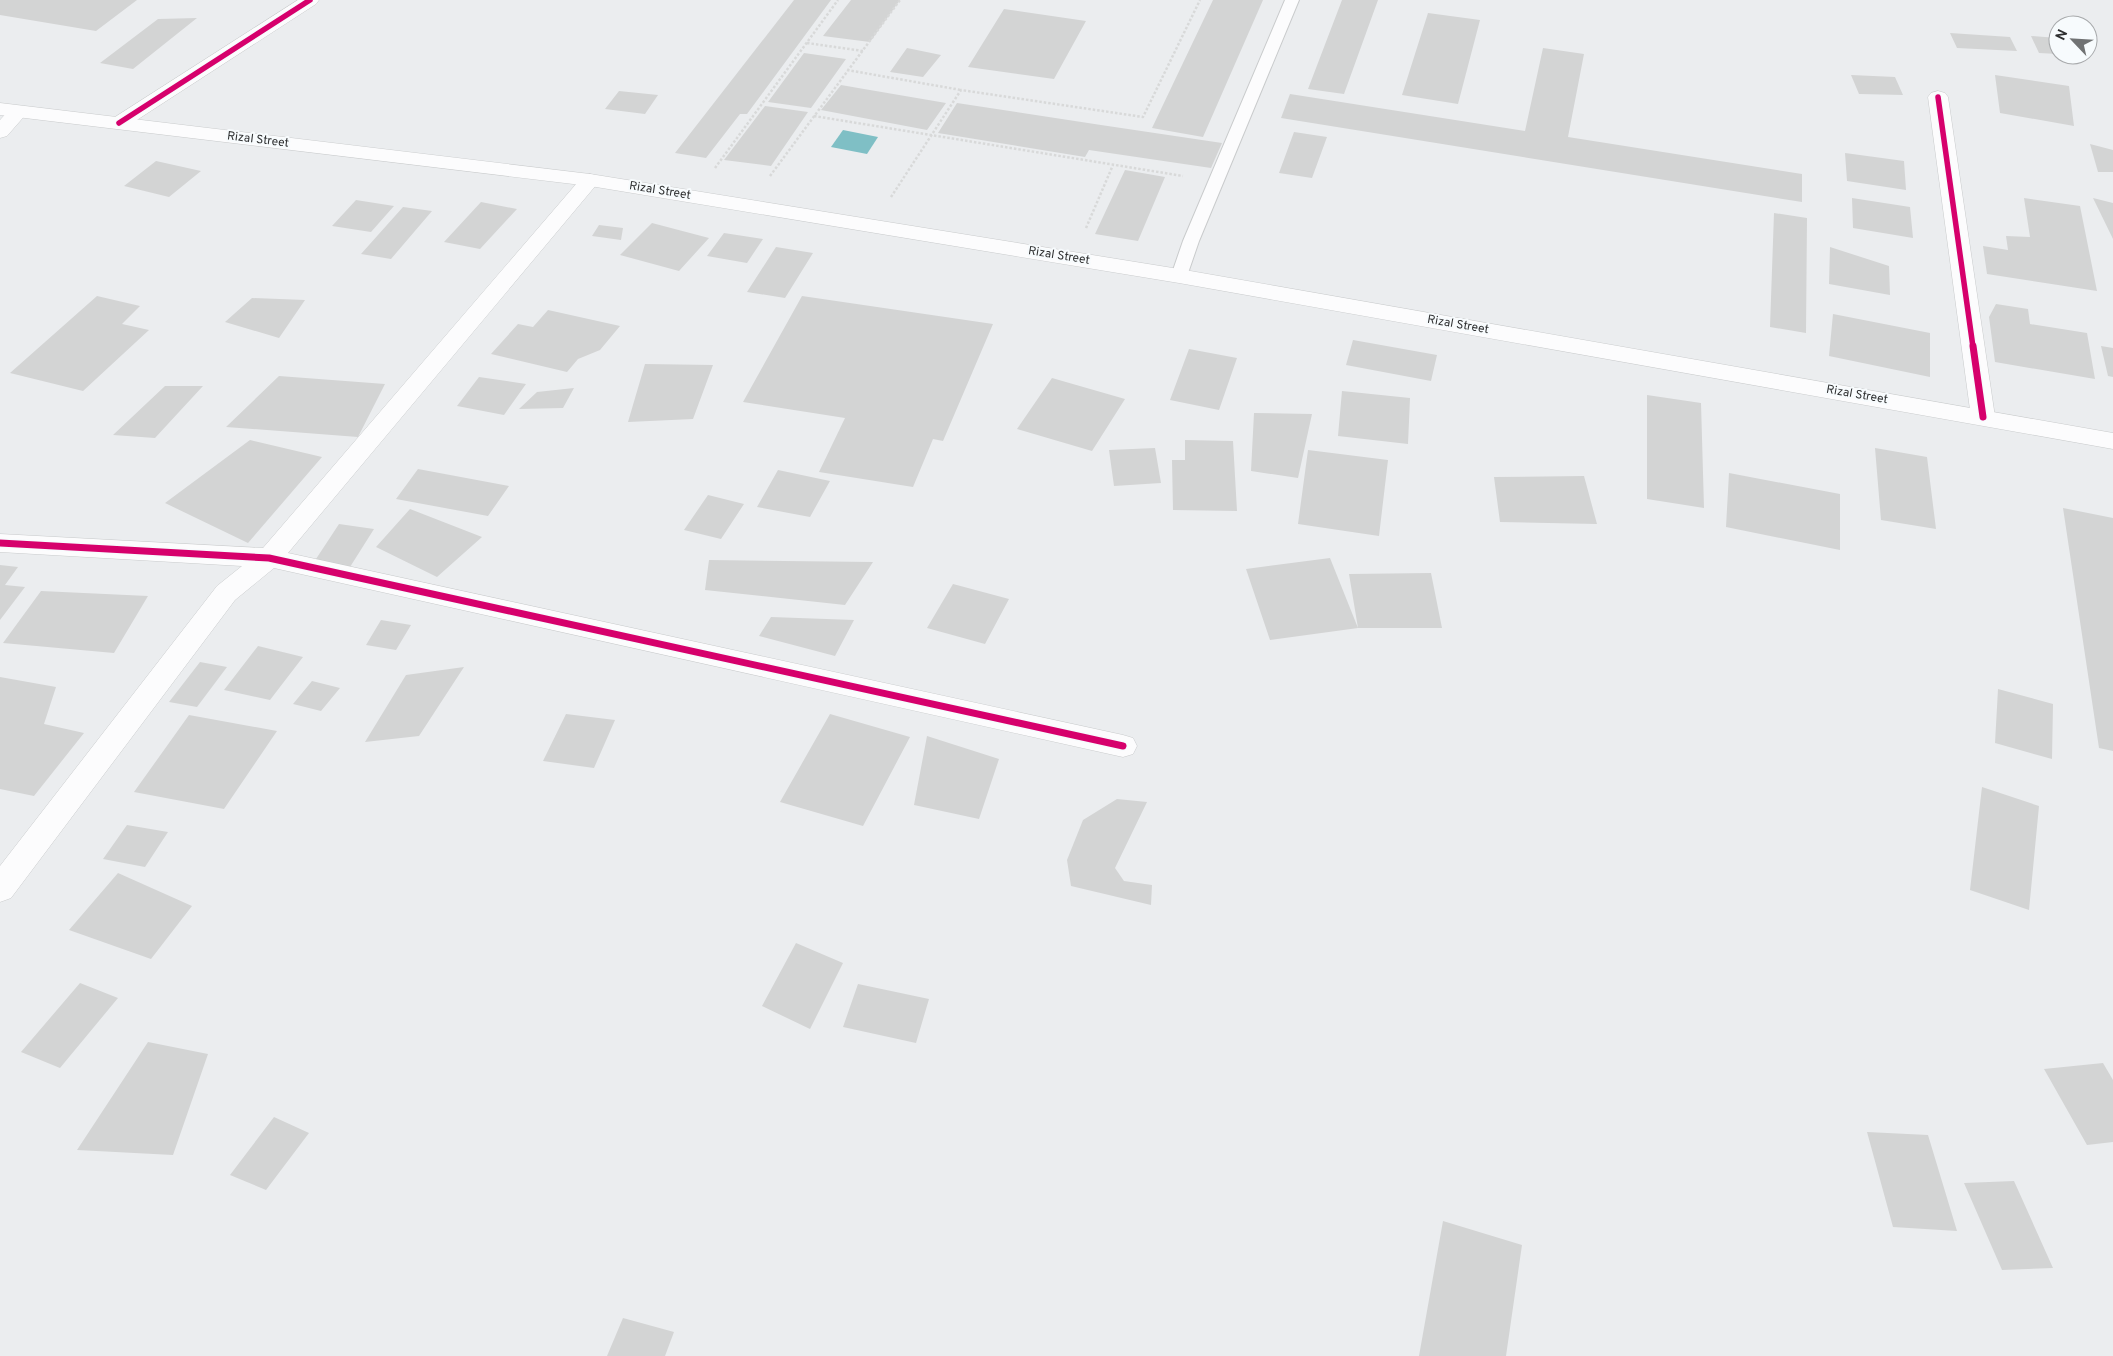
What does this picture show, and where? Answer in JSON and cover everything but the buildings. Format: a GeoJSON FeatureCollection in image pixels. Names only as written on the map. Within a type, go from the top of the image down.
{"type":"FeatureCollection","features":[{"type":"Feature","properties":{"kind":"main road"},"geometry":{"type":"LineString","coordinates":[[119,123],[310,0]]}},
{"type":"Feature","properties":{"kind":"main road"},"geometry":{"type":"LineString","coordinates":[[1938,97],[1983,417]]}},
{"type":"Feature","properties":{"kind":"main road"},"geometry":{"type":"LineString","coordinates":[[0,132],[9,110]]}},
{"type":"Feature","properties":{"kind":"main road","name":"Rizal Street"},"geometry":{"type":"LineString","coordinates":[[9,110],[590,180],[1179,276],[2113,441]]}},
{"type":"Feature","properties":{"kind":"main road"},"geometry":{"type":"LineString","coordinates":[[0,889],[226,593],[269,558],[590,180]]}},
{"type":"Feature","properties":{"kind":"main road"},"geometry":{"type":"LineString","coordinates":[[0,543],[269,558],[1122,746]]}},
{"type":"Feature","properties":{"kind":"lane"},"geometry":{"type":"LineString","coordinates":[[1179,276],[1216,181],[1292,0]]}},
{"type":"Feature","properties":{"kind":"path"},"geometry":{"type":"LineString","coordinates":[[723,169],[714,168],[838,0]]}},
{"type":"Feature","properties":{"kind":"path"},"geometry":{"type":"LineString","coordinates":[[779,178],[770,177],[900,0]]}},
{"type":"Feature","properties":{"kind":"path"},"geometry":{"type":"LineString","coordinates":[[847,70],[961,90],[1143,117],[1200,0]]}},
{"type":"Feature","properties":{"kind":"path"},"geometry":{"type":"LineString","coordinates":[[807,42],[864,51]]}},
{"type":"Feature","properties":{"kind":"path"},"geometry":{"type":"LineString","coordinates":[[886,204],[961,90]]}},
{"type":"Feature","properties":{"kind":"path"},"geometry":{"type":"LineString","coordinates":[[814,116],[1216,181]]}},
{"type":"Feature","properties":{"kind":"path"},"geometry":{"type":"LineString","coordinates":[[1085,230],[1113,165]]}},
{"type":"Feature","properties":{"kind":"water"},"geometry":{"type":"Polygon","coordinates":[[[843,130],[878,137],[867,154],[831,147],[843,130]]]}},
{"type":"Feature","properties":{"kind":"cycle path"},"geometry":{"type":"LineString","coordinates":[[119,123],[310,0]]}},
{"type":"Feature","properties":{"kind":"cycle path"},"geometry":{"type":"LineString","coordinates":[[1938,97],[1983,417]]}},
{"type":"Feature","properties":{"kind":"cycle path"},"geometry":{"type":"LineString","coordinates":[[0,543],[269,558],[1123,746]]}}]}
